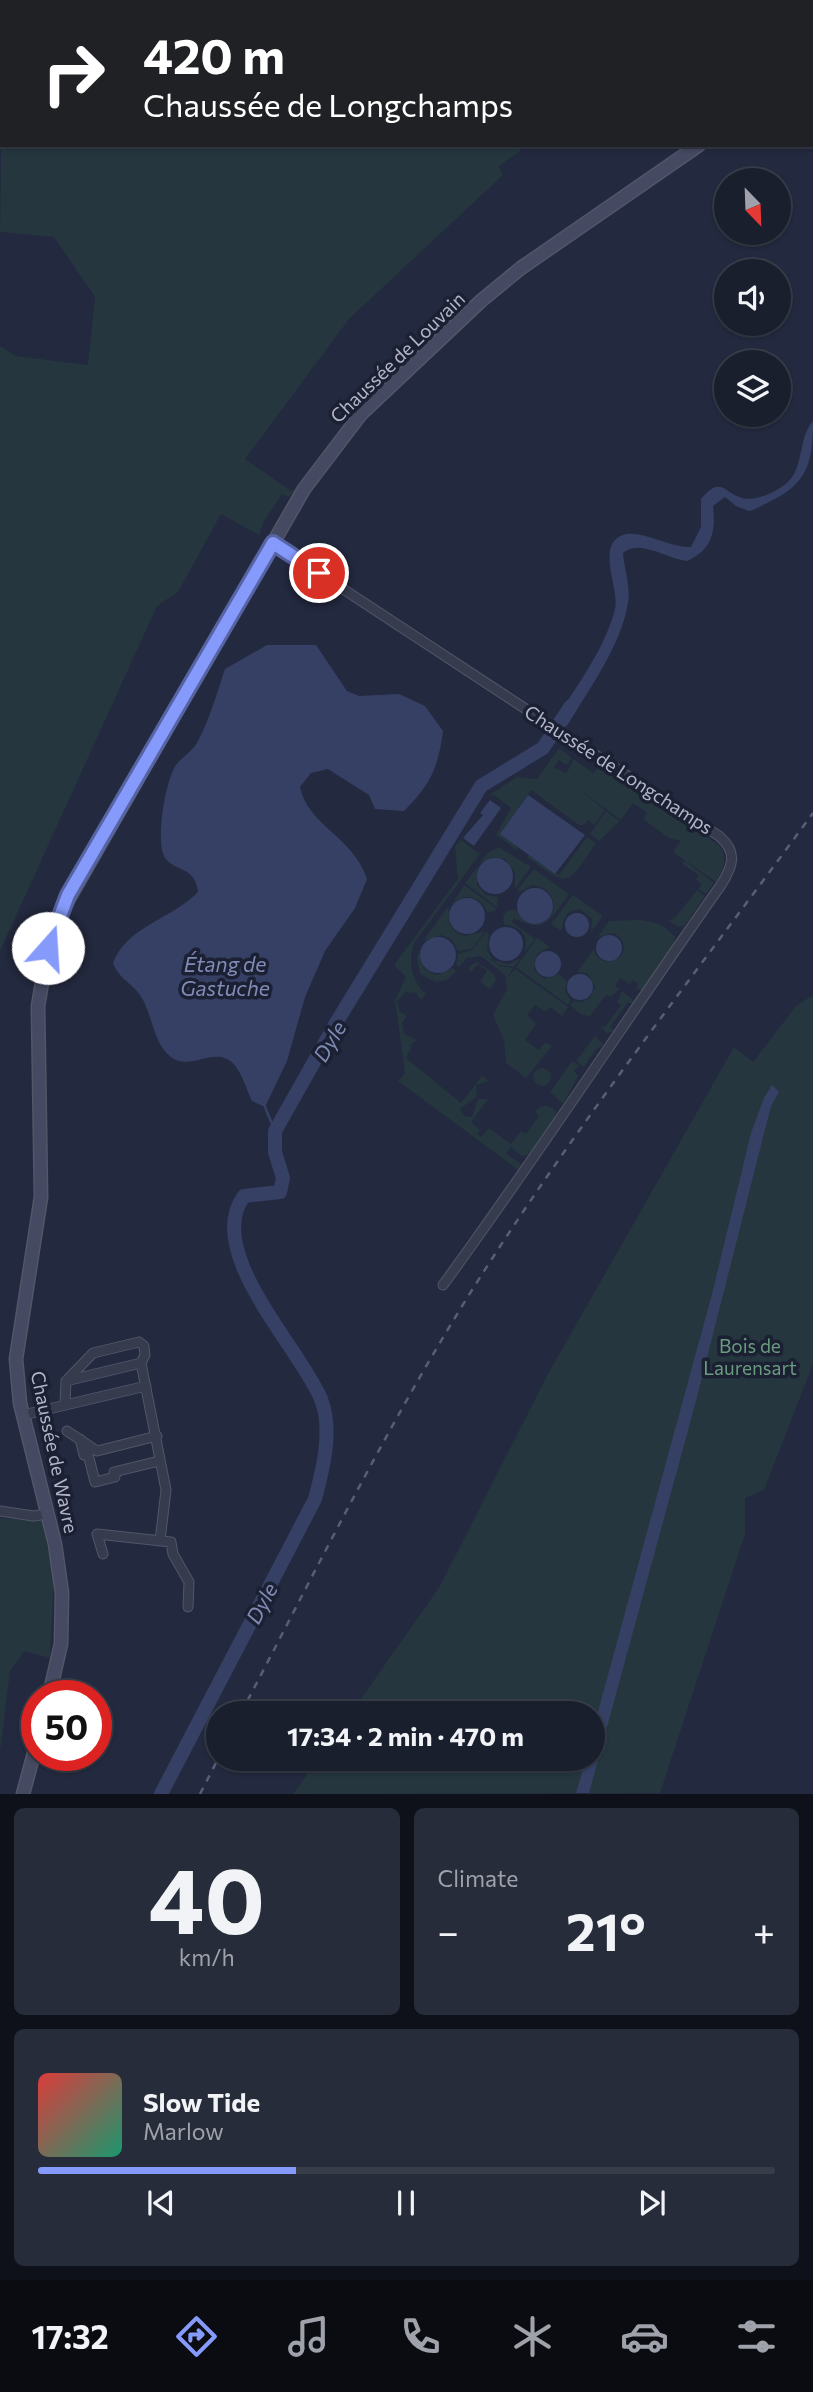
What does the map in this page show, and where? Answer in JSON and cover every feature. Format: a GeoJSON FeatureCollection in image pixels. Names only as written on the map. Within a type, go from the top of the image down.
{"type":"FeatureCollection","features":[{"type":"Feature","properties":{"kind":"main road","name":"Chaussée de Louvain"},"geometry":{"type":"LineString","coordinates":[[38,1006],[48,948],[68,895],[311,478],[349,427],[474,308],[521,268],[696,147]]}},
{"type":"Feature","properties":{"kind":"main road","name":"Chaussée de Wavre"},"geometry":{"type":"LineString","coordinates":[[38,1006],[42,1171],[38,1220],[18,1340],[16,1374],[23,1415],[48,1514],[62,1593],[61,1644],[53,1680]]}},
{"type":"Feature","properties":{"kind":"main road"},"geometry":{"type":"LineString","coordinates":[[23,1794],[29,1771]]}},
{"type":"Feature","properties":{"kind":"street","name":"Chaussée de Longchamps"},"geometry":{"type":"LineString","coordinates":[[273,543],[565,733],[719,836],[731,849],[732,867],[613,1044],[564,1111],[524,1174],[443,1284]]}},
{"type":"Feature","properties":{"kind":"street"},"geometry":{"type":"LineString","coordinates":[[65,1404],[66,1381],[93,1353],[139,1342],[144,1346],[145,1355],[141,1363],[166,1490],[160,1541]]}},
{"type":"Feature","properties":{"kind":"street"},"geometry":{"type":"LineString","coordinates":[[66,1381],[141,1363]]}},
{"type":"Feature","properties":{"kind":"street"},"geometry":{"type":"LineString","coordinates":[[23,1415],[146,1386]]}},
{"type":"Feature","properties":{"kind":"street"},"geometry":{"type":"LineString","coordinates":[[67,1431],[97,1451],[157,1436]]}},
{"type":"Feature","properties":{"kind":"street"},"geometry":{"type":"LineString","coordinates":[[80,1440],[84,1455],[88,1454],[95,1482],[115,1477],[114,1472],[159,1461]]}},
{"type":"Feature","properties":{"kind":"street"},"geometry":{"type":"LineString","coordinates":[[0,1511],[33,1516],[48,1514]]}},
{"type":"Feature","properties":{"kind":"street"},"geometry":{"type":"LineString","coordinates":[[103,1554],[97,1534],[172,1542],[173,1554],[189,1582],[188,1607]]}},
{"type":"Feature","properties":{"kind":"green space"},"geometry":{"type":"Polygon","coordinates":[[[1,147],[525,147],[499,166],[503,175],[349,319],[245,459],[291,491],[295,489],[294,492],[288,497],[282,494],[263,523],[259,535],[221,514],[178,592],[157,606],[0,951],[0,346],[16,356],[88,365],[95,297],[54,237],[0,232],[1,147]]]}},
{"type":"Feature","properties":{"kind":"green space"},"geometry":{"type":"Polygon","coordinates":[[[559,748],[572,758],[566,765],[559,760],[554,767],[566,774],[574,759],[593,773],[600,766],[720,846],[724,864],[716,882],[673,852],[681,841],[669,838],[643,819],[647,813],[633,803],[621,820],[576,787],[605,810],[594,825],[588,820],[584,825],[579,825],[531,790],[501,833],[518,847],[517,850],[496,835],[511,808],[494,795],[486,797],[517,777],[537,779],[559,748]]]}},
{"type":"Feature","properties":{"kind":"green space"},"geometry":{"type":"Polygon","coordinates":[[[606,811],[620,821],[599,841],[590,834],[606,811]]]}},
{"type":"Feature","properties":{"kind":"green space"},"geometry":{"type":"Polygon","coordinates":[[[587,837],[596,843],[579,868],[567,878],[552,874],[527,857],[529,855],[559,875],[587,837]]]}},
{"type":"Feature","properties":{"kind":"green space"},"geometry":{"type":"Polygon","coordinates":[[[461,840],[480,854],[414,943],[412,950],[414,977],[426,994],[421,1000],[416,993],[405,992],[397,1002],[400,1012],[407,1016],[402,1023],[404,1034],[417,1040],[410,1045],[412,1047],[406,1058],[461,1103],[482,1076],[488,1081],[476,1085],[477,1096],[460,1109],[464,1116],[472,1117],[478,1099],[488,1099],[471,1122],[480,1130],[477,1134],[481,1137],[489,1128],[511,1144],[521,1131],[526,1134],[539,1116],[535,1112],[540,1107],[547,1106],[556,1111],[555,1119],[532,1154],[522,1156],[511,1147],[506,1153],[522,1165],[521,1172],[398,1081],[405,1073],[395,1000],[406,977],[394,965],[458,879],[455,846],[461,840]]]}},
{"type":"Feature","properties":{"kind":"green space"},"geometry":{"type":"Polygon","coordinates":[[[499,847],[531,867],[515,889],[515,872],[505,859],[492,857],[479,864],[489,852],[499,847]]]}},
{"type":"Feature","properties":{"kind":"green space"},"geometry":{"type":"Polygon","coordinates":[[[685,861],[714,883],[706,894],[698,889],[702,884],[696,880],[699,875],[682,864],[685,861]]]}},
{"type":"Feature","properties":{"kind":"green space"},"geometry":{"type":"Polygon","coordinates":[[[478,866],[477,885],[486,895],[498,897],[497,907],[465,883],[478,866]]]}},
{"type":"Feature","properties":{"kind":"green space"},"geometry":{"type":"Polygon","coordinates":[[[534,869],[569,894],[552,917],[540,925],[525,923],[514,918],[512,922],[535,939],[523,954],[526,943],[523,934],[515,927],[504,925],[503,916],[507,911],[515,909],[526,923],[537,924],[551,916],[553,901],[543,888],[532,885],[520,892],[517,890],[534,869]]]}},
{"type":"Feature","properties":{"kind":"green space"},"geometry":{"type":"Polygon","coordinates":[[[464,885],[496,908],[495,911],[487,912],[480,902],[471,897],[461,898],[451,905],[464,885]]]}},
{"type":"Feature","properties":{"kind":"green space"},"geometry":{"type":"Polygon","coordinates":[[[697,890],[705,896],[685,925],[679,927],[668,920],[675,918],[697,890]]]}},
{"type":"Feature","properties":{"kind":"green space"},"geometry":{"type":"Polygon","coordinates":[[[573,895],[603,916],[591,932],[592,919],[580,909],[568,914],[561,931],[551,924],[573,895]]]}},
{"type":"Feature","properties":{"kind":"green space"},"geometry":{"type":"Polygon","coordinates":[[[449,905],[450,923],[459,934],[464,936],[485,931],[472,949],[458,951],[452,940],[441,935],[423,941],[449,905]]]}},
{"type":"Feature","properties":{"kind":"green space"},"geometry":{"type":"Polygon","coordinates":[[[637,920],[663,926],[675,937],[674,945],[643,991],[636,988],[638,984],[633,980],[630,984],[620,978],[615,986],[620,989],[611,997],[606,995],[590,1016],[582,1015],[570,1005],[574,1001],[581,1002],[590,998],[595,987],[588,974],[577,972],[594,949],[597,957],[606,962],[620,957],[624,946],[620,937],[613,933],[598,937],[609,921],[637,920]]]}},
{"type":"Feature","properties":{"kind":"green space"},"geometry":{"type":"Polygon","coordinates":[[[486,932],[489,934],[487,950],[493,960],[509,964],[521,958],[514,967],[499,965],[481,952],[499,966],[513,968],[507,978],[515,969],[568,1007],[562,1016],[550,1007],[546,1012],[535,1005],[527,1015],[536,1024],[525,1040],[539,1050],[545,1042],[552,1046],[526,1078],[506,1063],[504,1040],[493,1015],[507,989],[505,975],[481,956],[467,958],[459,967],[456,965],[458,954],[472,950],[486,932]]]}},
{"type":"Feature","properties":{"kind":"green space"},"geometry":{"type":"Polygon","coordinates":[[[537,938],[550,947],[537,954],[534,970],[544,979],[559,974],[567,981],[565,991],[571,1000],[568,1005],[516,967],[537,938]]]}},
{"type":"Feature","properties":{"kind":"green space"},"geometry":{"type":"Polygon","coordinates":[[[422,942],[420,958],[423,967],[437,975],[453,968],[456,971],[447,980],[436,982],[420,974],[417,958],[422,942]]]}},
{"type":"Feature","properties":{"kind":"green space"},"geometry":{"type":"Polygon","coordinates":[[[477,962],[494,974],[496,980],[490,989],[480,982],[487,971],[478,964],[471,972],[468,970],[477,962]]]}},
{"type":"Feature","properties":{"kind":"green space"},"geometry":{"type":"Polygon","coordinates":[[[622,991],[635,1002],[633,1005],[628,1002],[610,1027],[615,1031],[607,1033],[600,1026],[605,1027],[621,1005],[617,1002],[622,991]]]}},
{"type":"Feature","properties":{"kind":"green space","name":"Bois de Laurensart"},"geometry":{"type":"Polygon","coordinates":[[[813,995],[813,1364],[764,1490],[745,1498],[745,1534],[660,1793],[293,1794],[309,1771],[605,1771],[605,1701],[359,1701],[440,1586],[548,1374],[734,1047],[753,1062],[796,1006],[813,995]]]}},
{"type":"Feature","properties":{"kind":"green space"},"geometry":{"type":"Polygon","coordinates":[[[595,1036],[604,1045],[596,1049],[584,1067],[576,1061],[595,1036]]]}},
{"type":"Feature","properties":{"kind":"green space"},"geometry":{"type":"Polygon","coordinates":[[[572,1061],[583,1068],[578,1066],[574,1071],[578,1076],[563,1104],[550,1092],[572,1061]]]}},
{"type":"Feature","properties":{"kind":"green space"},"geometry":{"type":"Polygon","coordinates":[[[538,1068],[546,1068],[551,1077],[549,1084],[538,1086],[533,1081],[533,1073],[538,1068]]]}},
{"type":"Feature","properties":{"kind":"green space"},"geometry":{"type":"Polygon","coordinates":[[[0,1518],[42,1521],[54,1576],[50,1658],[24,1651],[10,1671],[0,1752],[0,1518]]]}},
{"type":"Feature","properties":{"kind":"water"},"geometry":{"type":"Polygon","coordinates":[[[813,421],[812,448],[806,470],[800,479],[782,495],[749,511],[736,506],[725,497],[713,506],[713,532],[707,546],[695,557],[687,561],[645,548],[630,549],[623,553],[629,597],[619,635],[567,726],[556,719],[590,666],[605,638],[615,609],[609,558],[615,540],[623,535],[638,534],[674,545],[691,547],[701,527],[701,499],[718,487],[748,499],[766,495],[784,485],[797,469],[805,436],[813,421]]]}},
{"type":"Feature","properties":{"kind":"water","name":"Étang de Gastuche"},"geometry":{"type":"Polygon","coordinates":[[[267,645],[316,645],[347,691],[359,696],[399,694],[425,706],[443,731],[431,776],[404,811],[375,809],[369,795],[328,769],[311,773],[300,787],[312,812],[352,852],[367,879],[355,908],[325,951],[305,997],[287,1061],[265,1107],[252,1101],[236,1067],[229,1060],[213,1057],[187,1062],[171,1057],[156,1036],[140,995],[118,973],[113,963],[120,950],[139,931],[198,892],[192,876],[169,862],[162,850],[162,819],[169,783],[176,765],[198,741],[225,669],[267,645]]]}},
{"type":"Feature","properties":{"kind":"water"},"geometry":{"type":"Polygon","coordinates":[[[528,795],[585,835],[555,874],[500,834],[528,795]]]}},
{"type":"Feature","properties":{"kind":"water"},"geometry":{"type":"Polygon","coordinates":[[[490,800],[501,808],[474,846],[463,838],[483,815],[480,813],[490,800]]]}},
{"type":"Feature","properties":{"kind":"water"},"geometry":{"type":"Polygon","coordinates":[[[495,858],[508,863],[513,876],[508,889],[495,894],[482,889],[477,876],[482,863],[495,858]]]}},
{"type":"Feature","properties":{"kind":"water"},"geometry":{"type":"Polygon","coordinates":[[[535,888],[548,893],[553,906],[548,919],[535,924],[522,919],[517,906],[522,893],[535,888]]]}},
{"type":"Feature","properties":{"kind":"water"},"geometry":{"type":"Polygon","coordinates":[[[467,898],[480,903],[485,916],[480,929],[467,934],[454,929],[449,916],[454,903],[467,898]]]}},
{"type":"Feature","properties":{"kind":"water"},"geometry":{"type":"Polygon","coordinates":[[[577,913],[586,916],[589,925],[586,934],[577,937],[568,934],[565,925],[568,916],[577,913]]]}},
{"type":"Feature","properties":{"kind":"water"},"geometry":{"type":"Polygon","coordinates":[[[506,927],[518,932],[523,944],[518,956],[506,961],[494,956],[489,944],[494,932],[506,927]]]}},
{"type":"Feature","properties":{"kind":"water"},"geometry":{"type":"Polygon","coordinates":[[[609,935],[618,939],[622,948],[618,957],[609,961],[600,957],[596,948],[600,939],[609,935]]]}},
{"type":"Feature","properties":{"kind":"water"},"geometry":{"type":"Polygon","coordinates":[[[438,937],[450,943],[456,955],[450,967],[438,973],[426,967],[420,955],[426,943],[438,937]]]}},
{"type":"Feature","properties":{"kind":"water"},"geometry":{"type":"Polygon","coordinates":[[[548,951],[557,955],[561,964],[557,973],[548,977],[539,973],[535,964],[539,955],[548,951]]]}},
{"type":"Feature","properties":{"kind":"water"},"geometry":{"type":"Polygon","coordinates":[[[580,974],[589,978],[593,987],[589,996],[580,1000],[571,996],[567,987],[571,978],[580,974]]]}},
{"type":"Feature","properties":{"kind":"water"},"geometry":{"type":"Polygon","coordinates":[[[772,1085],[779,1092],[771,1106],[696,1401],[605,1734],[605,1701],[601,1701],[712,1294],[751,1133],[764,1098],[772,1085]]]}},
{"type":"Feature","properties":{"kind":"water"},"geometry":{"type":"Polygon","coordinates":[[[582,1771],[595,1771],[589,1793],[576,1793],[582,1771]]]}},
{"type":"Feature","properties":{"kind":"waterway","name":"Dyle"},"geometry":{"type":"LineString","coordinates":[[161,1794],[315,1499],[326,1449],[325,1411],[321,1399],[259,1299],[245,1271],[236,1244],[235,1218],[244,1196],[280,1192],[283,1178],[275,1152],[275,1131],[336,1023],[481,786],[543,748],[571,706]]}},
{"type":"Feature","properties":{"kind":"waterway"},"geometry":{"type":"LineString","coordinates":[[265,1107],[275,1131]]}},
{"type":"Feature","properties":{"kind":"railway"},"geometry":{"type":"LineString","coordinates":[[247,1701],[378,1452],[436,1349],[507,1235],[636,1052],[813,813]]}},
{"type":"Feature","properties":{"kind":"railway"},"geometry":{"type":"LineString","coordinates":[[200,1794],[212,1771]]}},
{"type":"Feature","properties":{"kind":"route"},"geometry":{"type":"LineString","coordinates":[[48,948],[68,895],[273,543],[319,573]]}}]}
